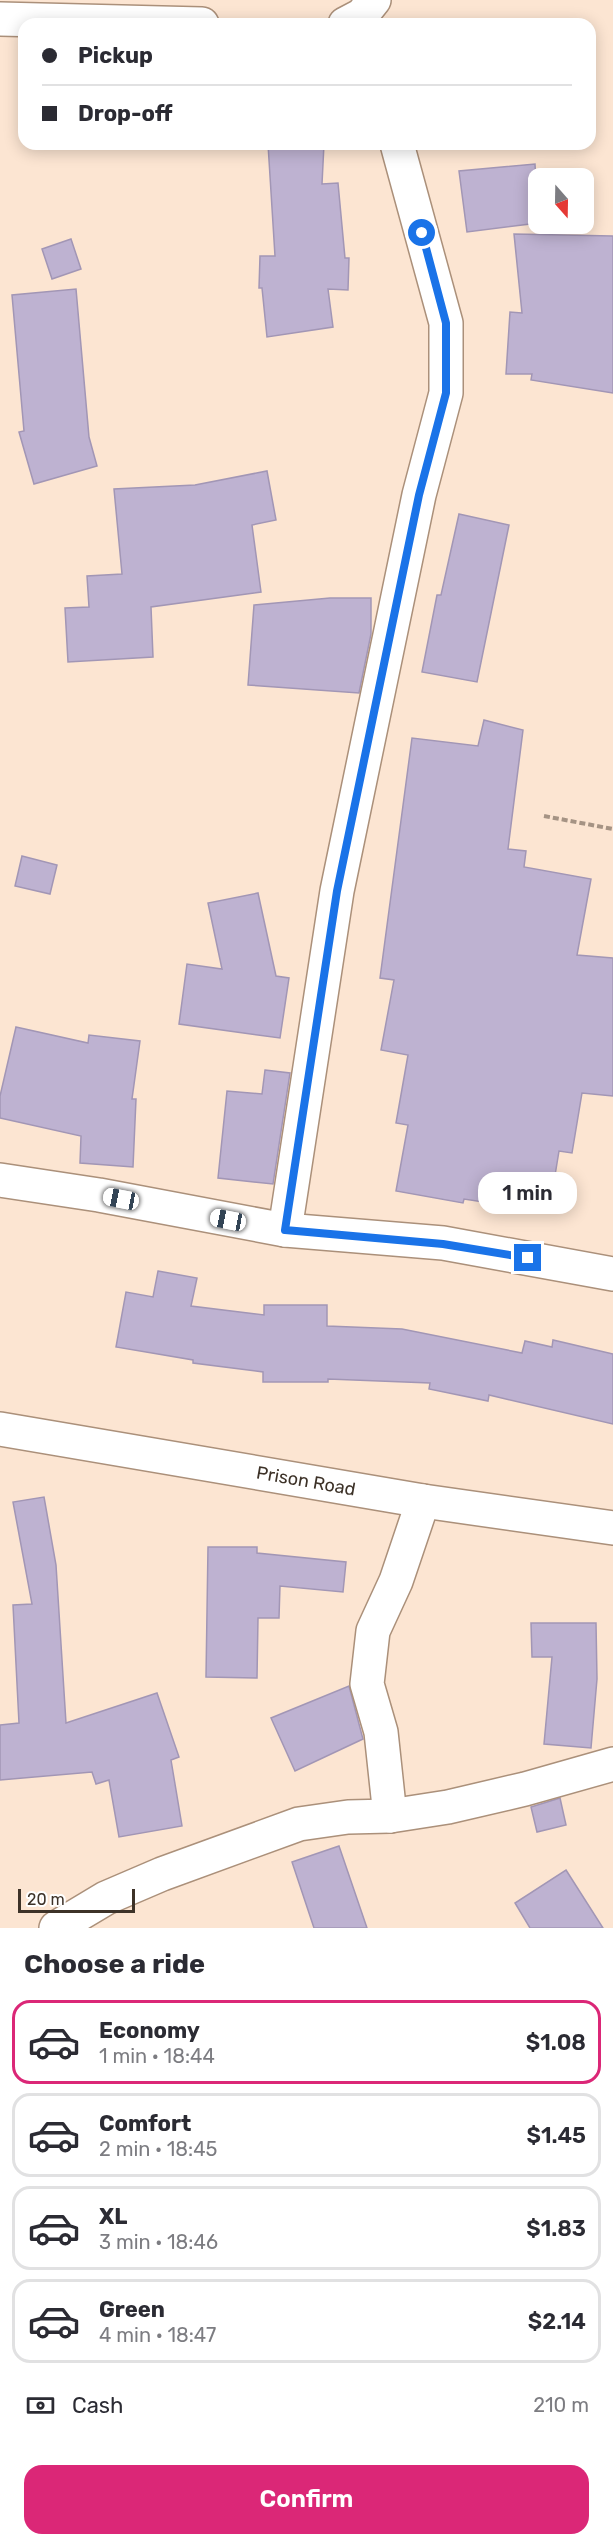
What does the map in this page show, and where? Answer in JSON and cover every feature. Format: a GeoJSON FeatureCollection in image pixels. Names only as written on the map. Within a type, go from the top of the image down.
{"type":"FeatureCollection","features":[{"type":"Feature","properties":{"kind":"street"},"geometry":{"type":"LineString","coordinates":[[0,19],[18,19]]}},
{"type":"Feature","properties":{"kind":"street"},"geometry":{"type":"LineString","coordinates":[[285,1230],[337,891],[419,495],[446,393],[446,323],[399,150]]}},
{"type":"Feature","properties":{"kind":"street"},"geometry":{"type":"LineString","coordinates":[[0,1180],[99,1195],[285,1230],[443,1244],[613,1274]]}},
{"type":"Feature","properties":{"kind":"street","name":"Prison Road"},"geometry":{"type":"LineString","coordinates":[[0,1429],[423,1502],[613,1528]]}},
{"type":"Feature","properties":{"kind":"street"},"geometry":{"type":"LineString","coordinates":[[390,1816],[381,1732],[367,1684],[373,1631],[396,1581],[423,1502]]}},
{"type":"Feature","properties":{"kind":"street"},"geometry":{"type":"LineString","coordinates":[[56,1928],[116,1894],[241,1844],[299,1824],[348,1817],[390,1816],[448,1807],[514,1792],[613,1764]]}},
{"type":"Feature","properties":{"kind":"path"},"geometry":{"type":"LineString","coordinates":[[544,816],[613,829]]}},
{"type":"Feature","properties":{"kind":"building"},"geometry":{"type":"Polygon","coordinates":[[[268,150],[324,150],[322,184],[338,183],[345,258],[349,258],[348,290],[328,289],[333,327],[267,337],[262,288],[259,288],[260,256],[275,256],[268,150]]]}},
{"type":"Feature","properties":{"kind":"building"},"geometry":{"type":"Polygon","coordinates":[[[535,164],[535,168],[528,168],[528,224],[467,232],[459,171],[535,164]]]}},
{"type":"Feature","properties":{"kind":"building"},"geometry":{"type":"Polygon","coordinates":[[[514,234],[613,236],[613,393],[531,380],[532,374],[506,374],[510,312],[522,313],[514,234]]]}},
{"type":"Feature","properties":{"kind":"building"},"geometry":{"type":"Polygon","coordinates":[[[71,239],[81,269],[52,279],[42,249],[71,239]]]}},
{"type":"Feature","properties":{"kind":"building"},"geometry":{"type":"Polygon","coordinates":[[[76,289],[89,437],[97,466],[34,484],[19,432],[24,431],[12,295],[76,289]]]}},
{"type":"Feature","properties":{"kind":"building"},"geometry":{"type":"Polygon","coordinates":[[[267,471],[276,520],[252,525],[261,592],[151,607],[153,657],[68,662],[65,608],[89,607],[87,576],[122,574],[114,489],[195,485],[267,471]]]}},
{"type":"Feature","properties":{"kind":"building"},"geometry":{"type":"Polygon","coordinates":[[[459,514],[509,525],[477,682],[422,672],[437,595],[441,595],[459,514]]]}},
{"type":"Feature","properties":{"kind":"building"},"geometry":{"type":"Polygon","coordinates":[[[330,598],[371,598],[371,634],[359,693],[248,685],[254,605],[330,598]]]}},
{"type":"Feature","properties":{"kind":"building"},"geometry":{"type":"Polygon","coordinates":[[[484,720],[523,730],[508,849],[526,851],[524,867],[591,879],[577,955],[613,958],[613,1096],[582,1093],[572,1153],[559,1151],[549,1212],[464,1199],[463,1203],[396,1191],[408,1125],[396,1123],[408,1055],[381,1050],[394,980],[380,978],[412,738],[478,746],[484,720]]]}},
{"type":"Feature","properties":{"kind":"building"},"geometry":{"type":"Polygon","coordinates":[[[22,856],[57,865],[50,894],[15,886],[22,856]]]}},
{"type":"Feature","properties":{"kind":"building"},"geometry":{"type":"Polygon","coordinates":[[[258,893],[276,976],[289,978],[280,1038],[179,1024],[187,964],[222,969],[208,903],[258,893]]]}},
{"type":"Feature","properties":{"kind":"building"},"geometry":{"type":"Polygon","coordinates":[[[16,1027],[88,1043],[89,1035],[140,1041],[132,1099],[136,1099],[133,1167],[80,1163],[81,1136],[0,1118],[0,1096],[16,1027]]]}},
{"type":"Feature","properties":{"kind":"building"},"geometry":{"type":"Polygon","coordinates":[[[265,1070],[290,1073],[273,1184],[218,1178],[227,1091],[262,1094],[265,1070]]]}},
{"type":"Feature","properties":{"kind":"building"},"geometry":{"type":"Polygon","coordinates":[[[158,1271],[197,1278],[191,1306],[264,1315],[264,1305],[327,1305],[327,1326],[402,1329],[522,1353],[525,1341],[552,1347],[553,1340],[613,1354],[613,1424],[489,1395],[488,1401],[429,1389],[430,1383],[328,1379],[328,1382],[263,1382],[263,1372],[193,1363],[193,1360],[116,1347],[126,1292],[153,1297],[158,1271]]]}},
{"type":"Feature","properties":{"kind":"building"},"geometry":{"type":"Polygon","coordinates":[[[44,1497],[56,1565],[66,1723],[157,1693],[179,1757],[171,1760],[182,1826],[119,1837],[109,1780],[96,1784],[92,1772],[0,1780],[0,1725],[19,1723],[13,1605],[32,1604],[13,1502],[44,1497]]]}},
{"type":"Feature","properties":{"kind":"building"},"geometry":{"type":"Polygon","coordinates":[[[208,1547],[257,1547],[257,1553],[346,1562],[343,1592],[280,1586],[279,1618],[258,1618],[257,1678],[206,1677],[208,1547]]]}},
{"type":"Feature","properties":{"kind":"building"},"geometry":{"type":"Polygon","coordinates":[[[531,1623],[596,1623],[597,1679],[591,1748],[544,1744],[552,1657],[532,1657],[531,1623]]]}},
{"type":"Feature","properties":{"kind":"building"},"geometry":{"type":"Polygon","coordinates":[[[349,1686],[363,1739],[295,1771],[271,1718],[349,1686]]]}},
{"type":"Feature","properties":{"kind":"building"},"geometry":{"type":"Polygon","coordinates":[[[560,1798],[566,1825],[537,1832],[531,1807],[560,1798]]]}},
{"type":"Feature","properties":{"kind":"building"},"geometry":{"type":"Polygon","coordinates":[[[339,1846],[367,1928],[314,1928],[292,1862],[339,1846]]]}},
{"type":"Feature","properties":{"kind":"building"},"geometry":{"type":"Polygon","coordinates":[[[566,1870],[603,1928],[530,1928],[515,1903],[566,1870]]]}},
{"type":"Feature","properties":{"kind":"route"},"geometry":{"type":"LineString","coordinates":[[422,233],[446,323],[446,393],[419,495],[337,891],[285,1230],[443,1244],[528,1258]]}}]}
